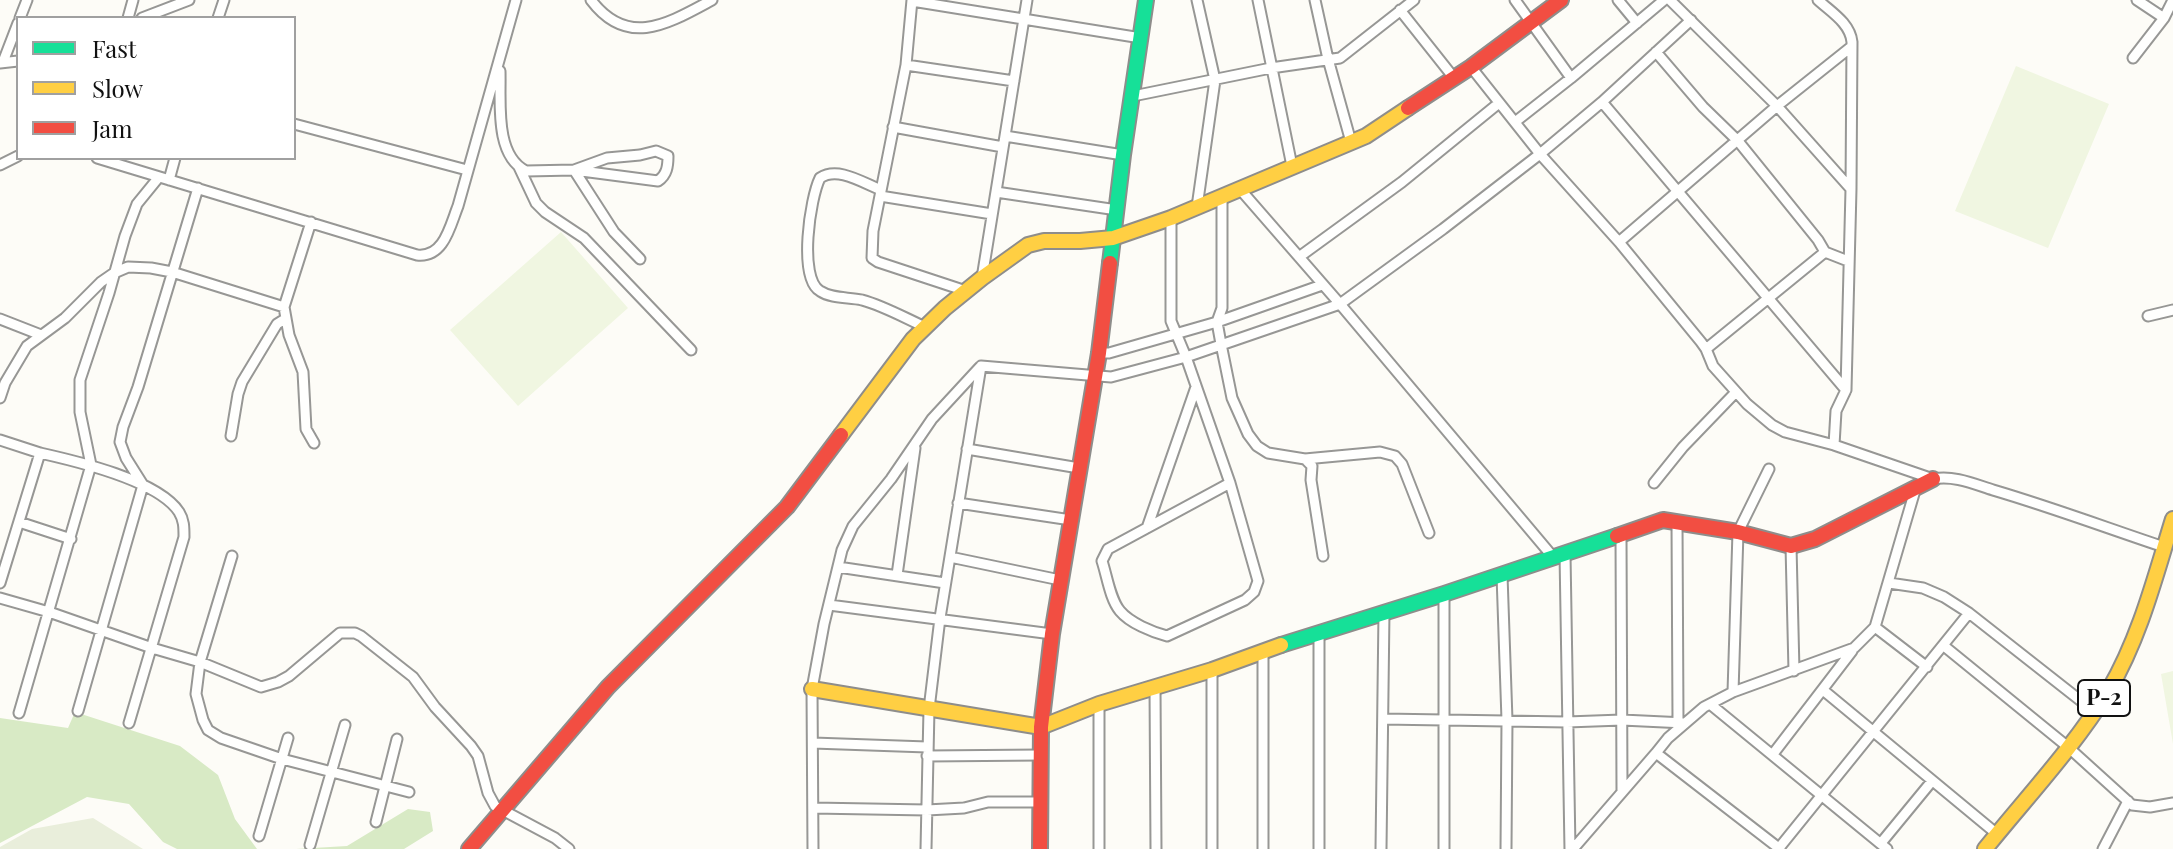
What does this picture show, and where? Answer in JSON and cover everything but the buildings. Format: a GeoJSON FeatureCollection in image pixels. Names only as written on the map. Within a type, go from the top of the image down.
{"type":"FeatureCollection","features":[{"type":"Feature","properties":{"kind":"main road"},"geometry":{"type":"LineString","coordinates":[[1040,849],[1041,727],[1052,634],[1099,353],[1146,0]]}},
{"type":"Feature","properties":{"kind":"main road"},"geometry":{"type":"LineString","coordinates":[[469,849],[608,687],[787,507],[913,339],[982,278],[1028,245],[1044,241],[1113,238],[1171,218],[1366,136],[1471,67],[1561,0]]}},
{"type":"Feature","properties":{"kind":"main road"},"geometry":{"type":"LineString","coordinates":[[812,689],[1041,727],[1099,704],[1212,670],[1263,650],[1444,594],[1663,520],[1738,532],[1791,546],[1826,534],[1933,479]]}},
{"type":"Feature","properties":{"kind":"main road","name":"P-2"},"geometry":{"type":"LineString","coordinates":[[1985,849],[2068,747],[2110,688],[2139,628],[2173,519]]}},
{"type":"Feature","properties":{"kind":"street"},"geometry":{"type":"LineString","coordinates":[[147,16],[189,0]]}},
{"type":"Feature","properties":{"kind":"street"},"geometry":{"type":"LineString","coordinates":[[104,160],[426,256],[446,239],[458,206],[516,0]]}},
{"type":"Feature","properties":{"kind":"street"},"geometry":{"type":"LineString","coordinates":[[591,0],[600,12],[631,29],[646,29],[712,0]]}},
{"type":"Feature","properties":{"kind":"street"},"geometry":{"type":"LineString","coordinates":[[966,291],[875,261],[871,247],[906,65],[912,0],[1141,38]]}},
{"type":"Feature","properties":{"kind":"street"},"geometry":{"type":"LineString","coordinates":[[982,278],[1027,0]]}},
{"type":"Feature","properties":{"kind":"street"},"geometry":{"type":"LineString","coordinates":[[1197,0],[1215,80],[1197,207]]}},
{"type":"Feature","properties":{"kind":"street"},"geometry":{"type":"LineString","coordinates":[[1258,0],[1292,166]]}},
{"type":"Feature","properties":{"kind":"street"},"geometry":{"type":"LineString","coordinates":[[1315,0],[1351,142]]}},
{"type":"Feature","properties":{"kind":"street"},"geometry":{"type":"LineString","coordinates":[[1133,96],[1271,68],[1340,58],[1414,0]]}},
{"type":"Feature","properties":{"kind":"street"},"geometry":{"type":"LineString","coordinates":[[1515,0],[1571,78]]}},
{"type":"Feature","properties":{"kind":"street"},"geometry":{"type":"LineString","coordinates":[[1618,0],[1637,23]]}},
{"type":"Feature","properties":{"kind":"street"},"geometry":{"type":"LineString","coordinates":[[1515,122],[1664,0]]}},
{"type":"Feature","properties":{"kind":"street"},"geometry":{"type":"LineString","coordinates":[[1670,0],[1777,106],[1851,189]]}},
{"type":"Feature","properties":{"kind":"street"},"geometry":{"type":"LineString","coordinates":[[1818,0],[1847,27],[1851,36],[1846,390],[1836,411],[1834,445]]}},
{"type":"Feature","properties":{"kind":"street"},"geometry":{"type":"LineString","coordinates":[[2137,0],[2164,18]]}},
{"type":"Feature","properties":{"kind":"street"},"geometry":{"type":"LineString","coordinates":[[2133,58],[2164,18],[2173,0]]}},
{"type":"Feature","properties":{"kind":"street"},"geometry":{"type":"LineString","coordinates":[[1400,10],[1454,78]]}},
{"type":"Feature","properties":{"kind":"street"},"geometry":{"type":"LineString","coordinates":[[813,849],[812,689],[842,550],[853,526],[891,479],[932,419],[980,367],[1111,377],[1186,357],[1340,304],[1540,154],[1691,20]]}},
{"type":"Feature","properties":{"kind":"street"},"geometry":{"type":"LineString","coordinates":[[2,63],[16,28]]}},
{"type":"Feature","properties":{"kind":"street"},"geometry":{"type":"LineString","coordinates":[[1619,242],[1777,106],[1851,47]]}},
{"type":"Feature","properties":{"kind":"street"},"geometry":{"type":"LineString","coordinates":[[1656,52],[1703,107],[1738,141],[1825,252],[1848,261]]}},
{"type":"Feature","properties":{"kind":"street"},"geometry":{"type":"LineString","coordinates":[[500,58],[503,142],[510,158],[519,167],[526,171],[574,170],[658,181],[668,166],[668,156],[656,151],[607,158],[574,170]]}},
{"type":"Feature","properties":{"kind":"street"},"geometry":{"type":"LineString","coordinates":[[906,65],[1014,81]]}},
{"type":"Feature","properties":{"kind":"street"},"geometry":{"type":"LineString","coordinates":[[1471,67],[1540,154],[1619,242],[1706,349],[1713,366],[1772,425],[1785,432],[1834,445],[1933,479],[1955,479],[2011,495],[2164,547]]}},
{"type":"Feature","properties":{"kind":"street"},"geometry":{"type":"LineString","coordinates":[[1602,102],[1846,390]]}},
{"type":"Feature","properties":{"kind":"street"},"geometry":{"type":"LineString","coordinates":[[1299,257],[1402,182],[1499,103]]}},
{"type":"Feature","properties":{"kind":"street"},"geometry":{"type":"LineString","coordinates":[[296,125],[467,170]]}},
{"type":"Feature","properties":{"kind":"street"},"geometry":{"type":"LineString","coordinates":[[893,127],[1003,147]]}},
{"type":"Feature","properties":{"kind":"street"},"geometry":{"type":"LineString","coordinates":[[1005,136],[1123,155]]}},
{"type":"Feature","properties":{"kind":"street"},"geometry":{"type":"LineString","coordinates":[[19,713],[91,465],[80,412],[80,380],[137,204],[164,178],[174,160]]}},
{"type":"Feature","properties":{"kind":"street"},"geometry":{"type":"LineString","coordinates":[[519,167],[536,203],[584,238],[691,350]]}},
{"type":"Feature","properties":{"kind":"street"},"geometry":{"type":"LineString","coordinates":[[574,170],[614,232],[640,259]]}},
{"type":"Feature","properties":{"kind":"street"},"geometry":{"type":"LineString","coordinates":[[925,327],[862,300],[822,292],[813,284],[808,250],[810,206],[820,178],[833,173],[880,193],[992,214]]}},
{"type":"Feature","properties":{"kind":"street"},"geometry":{"type":"LineString","coordinates":[[78,711],[143,485],[120,442],[123,427],[198,188]]}},
{"type":"Feature","properties":{"kind":"street"},"geometry":{"type":"LineString","coordinates":[[1239,188],[1559,556],[1572,849]]}},
{"type":"Feature","properties":{"kind":"street"},"geometry":{"type":"LineString","coordinates":[[996,192],[1117,210]]}},
{"type":"Feature","properties":{"kind":"street"},"geometry":{"type":"LineString","coordinates":[[1222,196],[1222,308],[1217,322],[1232,398],[1248,434],[1257,446],[1268,453],[1305,459],[1380,452],[1395,456],[1402,464],[1429,533]]}},
{"type":"Feature","properties":{"kind":"street"},"geometry":{"type":"LineString","coordinates":[[1171,218],[1171,321],[1230,483],[1258,581],[1254,592],[1245,600],[1167,636],[1155,633],[1127,617],[1116,604],[1102,561],[1108,549],[1230,483]]}},
{"type":"Feature","properties":{"kind":"street"},"geometry":{"type":"LineString","coordinates":[[311,222],[284,307],[285,319],[303,372],[306,429],[314,443]]}},
{"type":"Feature","properties":{"kind":"street"},"geometry":{"type":"LineString","coordinates":[[1706,349],[1825,252]]}},
{"type":"Feature","properties":{"kind":"street"},"geometry":{"type":"LineString","coordinates":[[0,398],[5,383],[27,346],[65,318],[101,282],[128,267],[172,272],[284,307]]}},
{"type":"Feature","properties":{"kind":"street"},"geometry":{"type":"LineString","coordinates":[[1099,353],[1109,353],[1217,322],[1322,285]]}},
{"type":"Feature","properties":{"kind":"street"},"geometry":{"type":"LineString","coordinates":[[2148,316],[2173,310]]}},
{"type":"Feature","properties":{"kind":"street"},"geometry":{"type":"LineString","coordinates":[[0,319],[41,335]]}},
{"type":"Feature","properties":{"kind":"street"},"geometry":{"type":"LineString","coordinates":[[231,436],[242,382],[277,324],[285,319]]}},
{"type":"Feature","properties":{"kind":"street"},"geometry":{"type":"LineString","coordinates":[[926,849],[929,709],[945,583],[980,367]]}},
{"type":"Feature","properties":{"kind":"street"},"geometry":{"type":"LineString","coordinates":[[1147,528],[1196,386]]}},
{"type":"Feature","properties":{"kind":"street"},"geometry":{"type":"LineString","coordinates":[[1654,483],[1683,447],[1736,392]]}},
{"type":"Feature","properties":{"kind":"street"},"geometry":{"type":"LineString","coordinates":[[0,440],[91,465],[143,485],[163,496],[178,510],[184,524],[184,537],[129,723]]}},
{"type":"Feature","properties":{"kind":"street"},"geometry":{"type":"LineString","coordinates":[[897,575],[915,444]]}},
{"type":"Feature","properties":{"kind":"street"},"geometry":{"type":"LineString","coordinates":[[967,449],[1079,468]]}},
{"type":"Feature","properties":{"kind":"street"},"geometry":{"type":"LineString","coordinates":[[0,583],[40,453]]}},
{"type":"Feature","properties":{"kind":"street"},"geometry":{"type":"LineString","coordinates":[[1305,459],[1312,466],[1311,480],[1323,556]]}},
{"type":"Feature","properties":{"kind":"street"},"geometry":{"type":"LineString","coordinates":[[1733,692],[1738,532],[1769,469]]}},
{"type":"Feature","properties":{"kind":"street"},"geometry":{"type":"LineString","coordinates":[[1773,754],[1854,648],[1875,627],[1916,487]]}},
{"type":"Feature","properties":{"kind":"street"},"geometry":{"type":"LineString","coordinates":[[958,503],[1071,520]]}},
{"type":"Feature","properties":{"kind":"street"},"geometry":{"type":"LineString","coordinates":[[19,522],[71,539]]}},
{"type":"Feature","properties":{"kind":"street"},"geometry":{"type":"LineString","coordinates":[[1677,522],[1682,722]]}},
{"type":"Feature","properties":{"kind":"street"},"geometry":{"type":"LineString","coordinates":[[1621,535],[1622,790]]}},
{"type":"Feature","properties":{"kind":"street"},"geometry":{"type":"LineString","coordinates":[[1791,546],[1794,671]]}},
{"type":"Feature","properties":{"kind":"street"},"geometry":{"type":"LineString","coordinates":[[232,556],[200,662],[196,694],[208,730],[221,738],[282,759],[409,792]]}},
{"type":"Feature","properties":{"kind":"street"},"geometry":{"type":"LineString","coordinates":[[950,557],[1060,580]]}},
{"type":"Feature","properties":{"kind":"street"},"geometry":{"type":"LineString","coordinates":[[838,567],[945,583]]}},
{"type":"Feature","properties":{"kind":"street"},"geometry":{"type":"LineString","coordinates":[[1502,575],[1507,720],[1506,849]]}},
{"type":"Feature","properties":{"kind":"street"},"geometry":{"type":"LineString","coordinates":[[1889,583],[1923,588],[1944,597],[1969,613],[2095,712]]}},
{"type":"Feature","properties":{"kind":"street"},"geometry":{"type":"LineString","coordinates":[[1444,594],[1444,849]]}},
{"type":"Feature","properties":{"kind":"street"},"geometry":{"type":"LineString","coordinates":[[0,598],[200,662],[258,686],[266,686],[289,676],[340,633],[355,633],[413,677],[435,707],[471,746],[478,756],[495,806],[555,838],[569,849]]}},
{"type":"Feature","properties":{"kind":"street"},"geometry":{"type":"LineString","coordinates":[[829,605],[1052,634]]}},
{"type":"Feature","properties":{"kind":"street"},"geometry":{"type":"LineString","coordinates":[[1381,849],[1384,612]]}},
{"type":"Feature","properties":{"kind":"street"},"geometry":{"type":"LineString","coordinates":[[1656,753],[1780,849],[1969,613]]}},
{"type":"Feature","properties":{"kind":"street"},"geometry":{"type":"LineString","coordinates":[[1875,627],[1927,667]]}},
{"type":"Feature","properties":{"kind":"street"},"geometry":{"type":"LineString","coordinates":[[1319,632],[1319,849]]}},
{"type":"Feature","properties":{"kind":"street"},"geometry":{"type":"LineString","coordinates":[[1944,646],[2068,747],[2128,801],[2138,807],[2173,803]]}},
{"type":"Feature","properties":{"kind":"street"},"geometry":{"type":"LineString","coordinates":[[1572,849],[1682,722],[1733,692],[1854,648]]}},
{"type":"Feature","properties":{"kind":"street"},"geometry":{"type":"LineString","coordinates":[[1263,650],[1263,849]]}},
{"type":"Feature","properties":{"kind":"street"},"geometry":{"type":"LineString","coordinates":[[1212,670],[1212,849]]}},
{"type":"Feature","properties":{"kind":"street"},"geometry":{"type":"LineString","coordinates":[[1155,687],[1156,849]]}},
{"type":"Feature","properties":{"kind":"street"},"geometry":{"type":"LineString","coordinates":[[1823,690],[1997,834]]}},
{"type":"Feature","properties":{"kind":"street"},"geometry":{"type":"LineString","coordinates":[[1099,704],[1099,849]]}},
{"type":"Feature","properties":{"kind":"street"},"geometry":{"type":"LineString","coordinates":[[1710,704],[1884,846],[1932,781]]}},
{"type":"Feature","properties":{"kind":"street"},"geometry":{"type":"LineString","coordinates":[[1383,719],[1682,722]]}},
{"type":"Feature","properties":{"kind":"street"},"geometry":{"type":"LineString","coordinates":[[310,845],[345,725]]}},
{"type":"Feature","properties":{"kind":"street"},"geometry":{"type":"LineString","coordinates":[[259,836],[288,738]]}},
{"type":"Feature","properties":{"kind":"street"},"geometry":{"type":"LineString","coordinates":[[376,822],[397,739]]}},
{"type":"Feature","properties":{"kind":"street"},"geometry":{"type":"LineString","coordinates":[[813,743],[927,752],[1041,755]]}},
{"type":"Feature","properties":{"kind":"street"},"geometry":{"type":"LineString","coordinates":[[2103,849],[2128,801]]}},
{"type":"Feature","properties":{"kind":"street"},"geometry":{"type":"LineString","coordinates":[[813,808],[927,810],[964,808],[988,802],[1040,802]]}},
{"type":"Feature","properties":{"kind":"green space"},"geometry":{"type":"Polygon","coordinates":[[[2016,66],[2109,104],[2048,248],[1955,211],[2016,66]]]}},
{"type":"Feature","properties":{"kind":"green space"},"geometry":{"type":"Polygon","coordinates":[[[561,232],[628,308],[518,406],[450,330],[561,232]]]}},
{"type":"Feature","properties":{"kind":"green space"},"geometry":{"type":"Polygon","coordinates":[[[2173,671],[2173,744],[2161,674],[2173,671]]]}},
{"type":"Feature","properties":{"kind":"green space"},"geometry":{"type":"Polygon","coordinates":[[[75,712],[180,746],[218,775],[235,819],[257,849],[177,849],[163,842],[129,804],[87,797],[0,843],[0,718],[68,728],[75,712]]]}},
{"type":"Feature","properties":{"kind":"green space"},"geometry":{"type":"Polygon","coordinates":[[[408,809],[430,812],[433,831],[404,849],[296,849],[347,846],[408,809]]]}},
{"type":"Feature","properties":{"kind":"green space"},"geometry":{"type":"Polygon","coordinates":[[[93,818],[143,849],[0,849],[32,829],[93,818]]]}},
{"type":"Feature","properties":{"kind":"traffic: fast"},"geometry":{"type":"LineString","coordinates":[[1110,263],[1146,0]]}},
{"type":"Feature","properties":{"kind":"traffic: fast"},"geometry":{"type":"LineString","coordinates":[[1281,645],[1617,536]]}},
{"type":"Feature","properties":{"kind":"traffic: slow"},"geometry":{"type":"LineString","coordinates":[[841,435],[913,339],[945,308],[1028,245],[1044,241],[1113,238],[1171,218],[1366,136],[1408,108]]}},
{"type":"Feature","properties":{"kind":"traffic: slow"},"geometry":{"type":"LineString","coordinates":[[1985,849],[2065,752],[2109,690],[2138,628],[2173,519]]}},
{"type":"Feature","properties":{"kind":"traffic: slow"},"geometry":{"type":"LineString","coordinates":[[812,689],[1041,727],[1099,704],[1212,670],[1281,645]]}},
{"type":"Feature","properties":{"kind":"traffic: jam"},"geometry":{"type":"LineString","coordinates":[[1408,108],[1471,67],[1561,0]]}},
{"type":"Feature","properties":{"kind":"traffic: jam"},"geometry":{"type":"LineString","coordinates":[[1040,849],[1041,727],[1052,634],[1099,353],[1110,263]]}},
{"type":"Feature","properties":{"kind":"traffic: jam"},"geometry":{"type":"LineString","coordinates":[[469,849],[608,687],[787,507],[841,435]]}},
{"type":"Feature","properties":{"kind":"traffic: jam"},"geometry":{"type":"LineString","coordinates":[[1617,536],[1663,520],[1738,532],[1791,546],[1815,539],[1933,479]]}}]}
